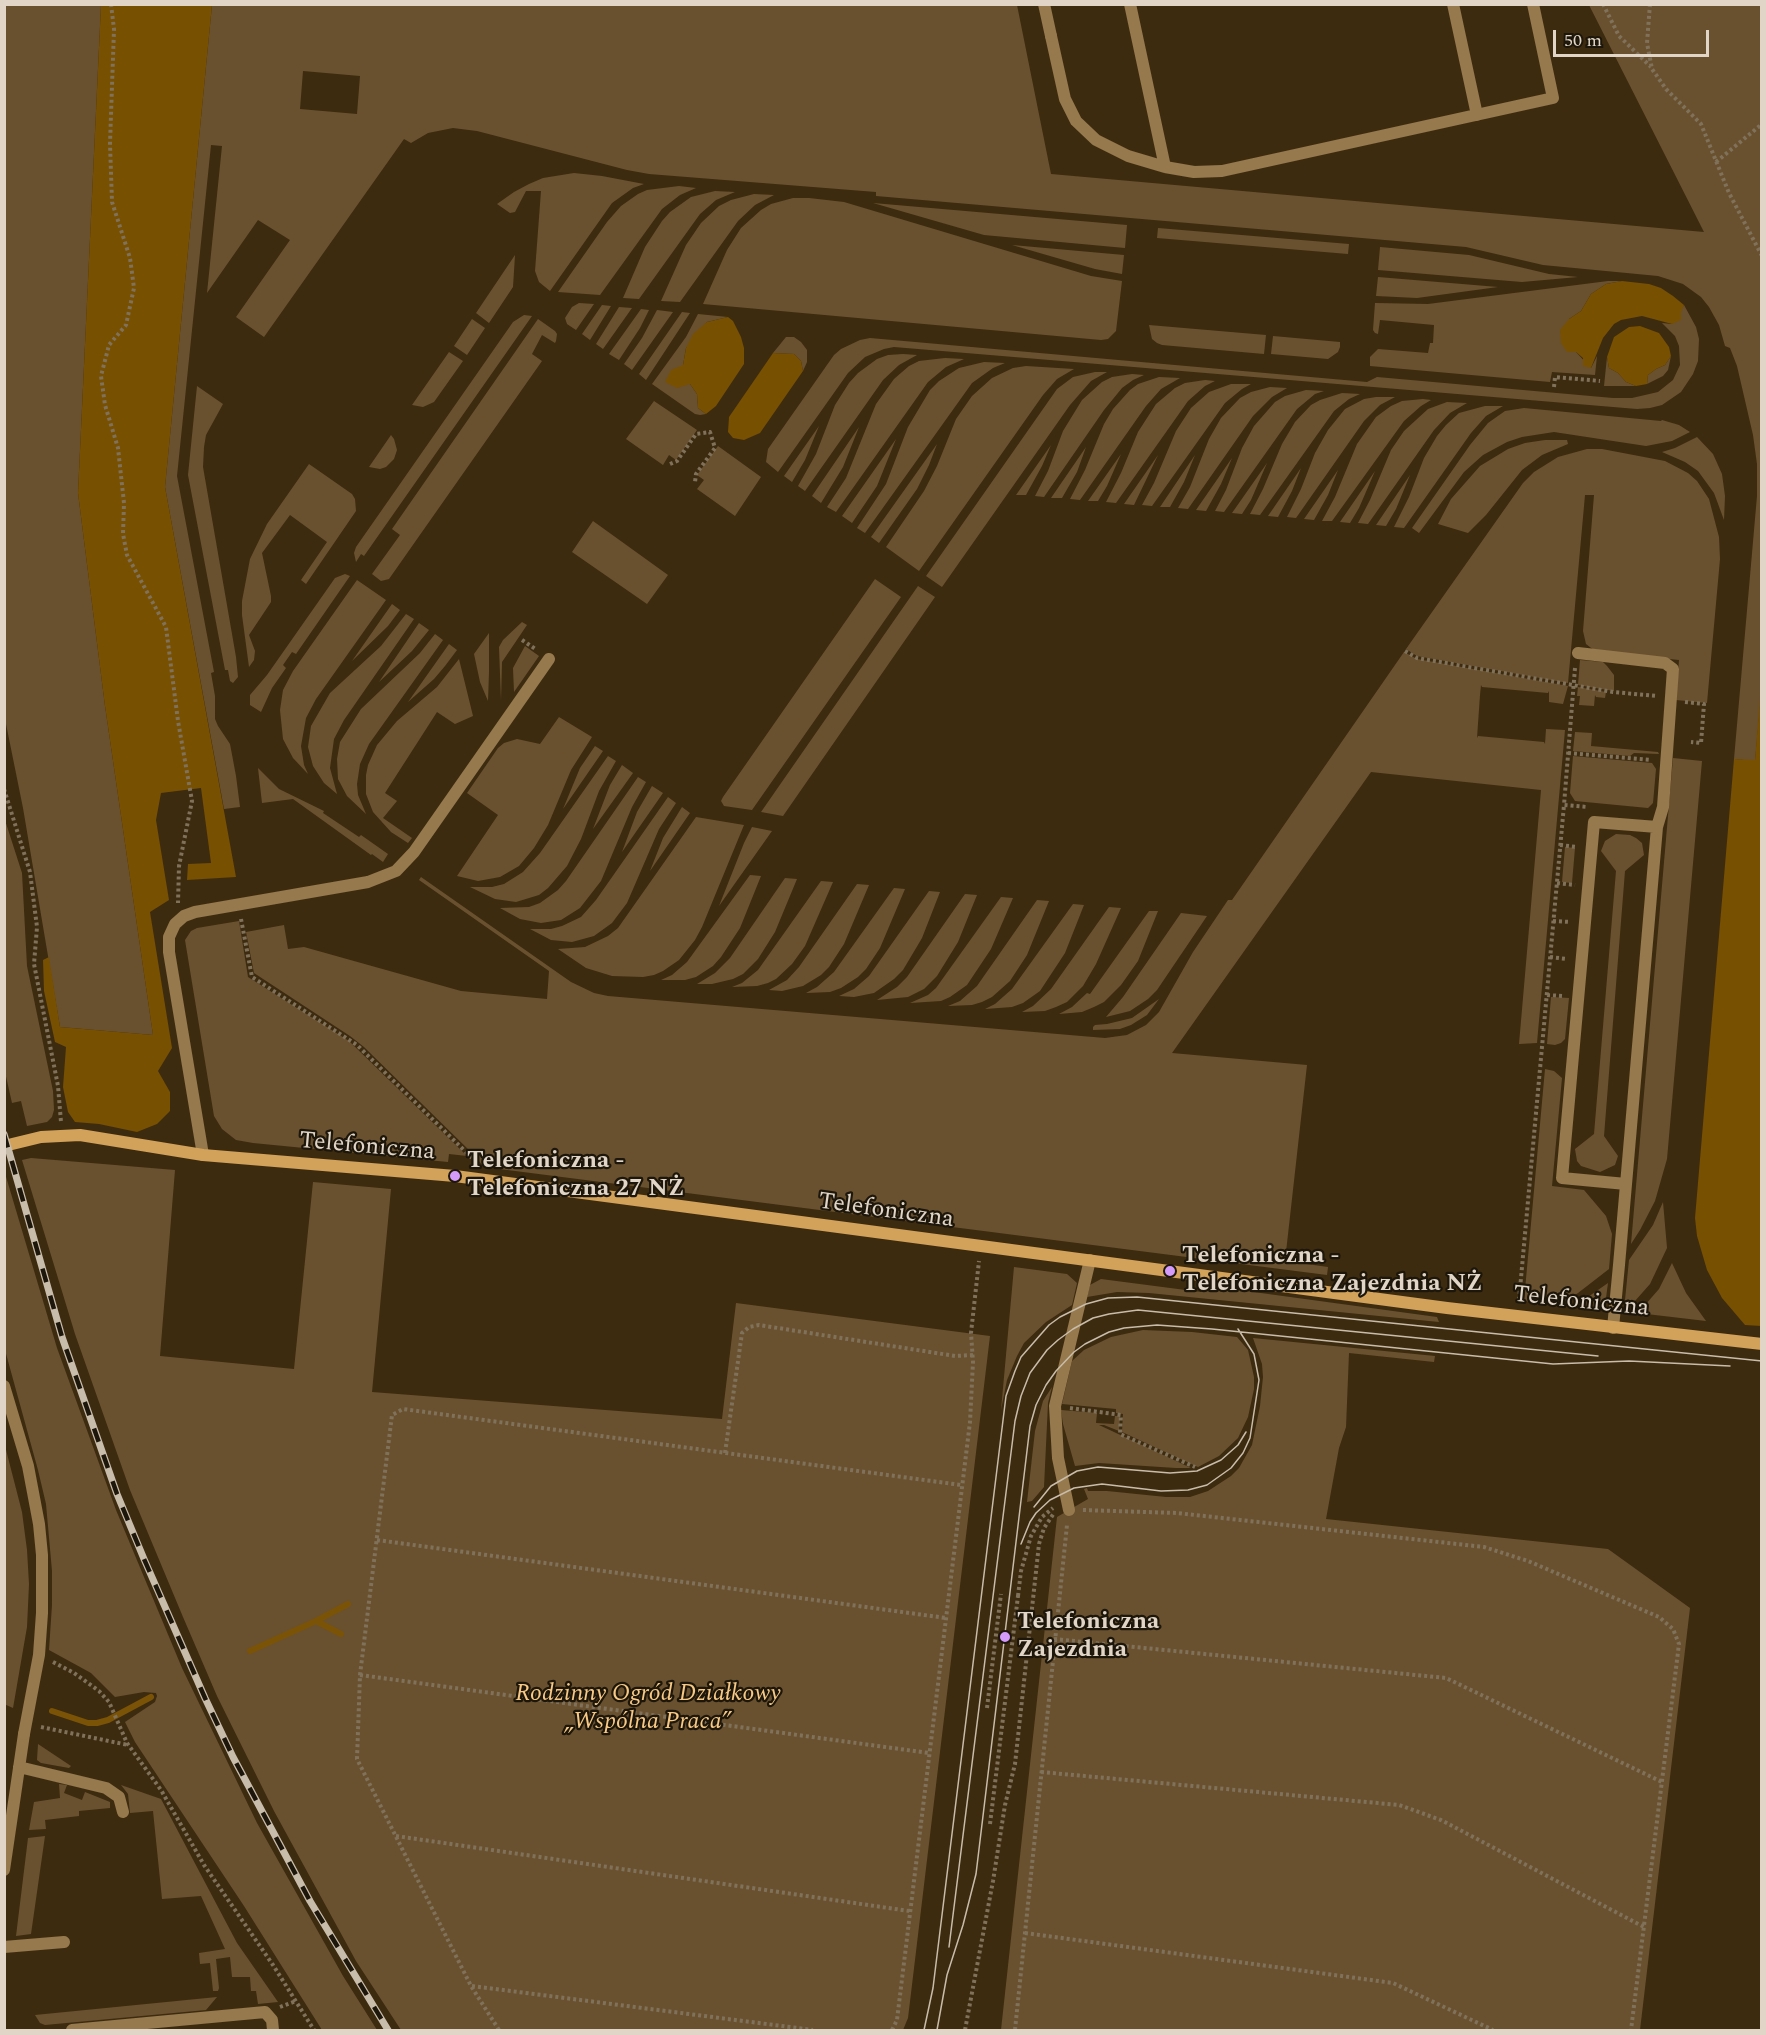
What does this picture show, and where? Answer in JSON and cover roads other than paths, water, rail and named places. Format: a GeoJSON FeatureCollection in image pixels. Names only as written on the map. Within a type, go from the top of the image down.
{"type":"FeatureCollection","features":[{"type":"Feature","properties":{"kind":"street"},"geometry":{"type":"LineString","coordinates":[[1044,4],[1065,99],[1076,121],[1096,140],[1128,156],[1165,167],[1194,172],[1222,171],[1553,98],[1533,4]]}},
{"type":"Feature","properties":{"kind":"street"},"geometry":{"type":"LineString","coordinates":[[1130,4],[1165,167]]}},
{"type":"Feature","properties":{"kind":"street"},"geometry":{"type":"LineString","coordinates":[[1453,4],[1477,115]]}},
{"type":"Feature","properties":{"kind":"street"},"geometry":{"type":"LineString","coordinates":[[1578,653],[1669,665],[1673,669],[1668,758],[1663,807],[1657,827],[1613,1328]]}},
{"type":"Feature","properties":{"kind":"street"},"geometry":{"type":"LineString","coordinates":[[203,1155],[169,951],[169,937],[175,924],[184,916],[195,912],[368,882],[396,871],[414,852],[549,659]]}},
{"type":"Feature","properties":{"kind":"street"},"geometry":{"type":"LineString","coordinates":[[1626,1184],[1562,1178],[1594,822],[1657,827]]}},
{"type":"Feature","properties":{"kind":"street","name":"Telefoniczna"},"geometry":{"type":"LineString","coordinates":[[4,1146],[41,1137],[62,1135],[111,1139],[203,1155],[476,1178],[1447,1308],[1761,1344]]}},
{"type":"Feature","properties":{"kind":"street"},"geometry":{"type":"LineString","coordinates":[[1068,1505],[1058,1458],[1055,1406],[1090,1260]]}},
{"type":"Feature","properties":{"kind":"street"},"geometry":{"type":"LineString","coordinates":[[4,1386],[28,1466],[39,1524],[43,1583],[39,1655],[25,1728],[4,1870]]}},
{"type":"Feature","properties":{"kind":"street"},"geometry":{"type":"LineString","coordinates":[[19,1767],[106,1788],[119,1797],[123,1812]]}},
{"type":"Feature","properties":{"kind":"street"},"geometry":{"type":"LineString","coordinates":[[4,1947],[64,1942]]}},
{"type":"Feature","properties":{"kind":"street"},"geometry":{"type":"LineString","coordinates":[[72,2031],[265,2012],[272,2020],[273,2031]]}},
{"type":"Feature","properties":{"kind":"waterway"},"geometry":{"type":"LineString","coordinates":[[250,1651],[348,1604]]}},
{"type":"Feature","properties":{"kind":"waterway"},"geometry":{"type":"LineString","coordinates":[[316,1621],[341,1634]]}},
{"type":"Feature","properties":{"kind":"waterway"},"geometry":{"type":"LineString","coordinates":[[52,1711],[88,1723],[97,1723],[108,1720],[151,1697]]}},
{"type":"Feature","properties":{"kind":"tram line"},"geometry":{"type":"LineString","coordinates":[[924,2030],[933,1988],[1006,1396],[1021,1357],[1049,1325],[1086,1304],[1108,1298],[1137,1297],[1762,1361]]}},
{"type":"Feature","properties":{"kind":"tram line"},"geometry":{"type":"LineString","coordinates":[[949,1947],[1015,1421],[1030,1373],[1047,1350],[1073,1329],[1093,1318],[1138,1310],[1598,1356]]}},
{"type":"Feature","properties":{"kind":"tram line"},"geometry":{"type":"LineString","coordinates":[[937,2030],[947,1975],[976,1874],[1030,1426],[1036,1405],[1046,1385],[1074,1352],[1109,1332],[1157,1325],[1553,1364],[1629,1361],[1730,1366]]}},
{"type":"Feature","properties":{"kind":"tram line"},"geometry":{"type":"LineString","coordinates":[[1021,1544],[1036,1513],[1050,1500],[1074,1488],[1102,1484],[1161,1491],[1188,1490],[1207,1485],[1231,1468],[1243,1453],[1250,1438],[1259,1380],[1254,1354],[1238,1329]]}},
{"type":"Feature","properties":{"kind":"tram line"},"geometry":{"type":"LineString","coordinates":[[1034,1507],[1051,1486],[1077,1471],[1098,1467],[1170,1473],[1197,1471],[1221,1460],[1238,1445],[1246,1432]]}},
{"type":"Feature","properties":{"kind":"railway"},"geometry":{"type":"LineString","coordinates":[[4,1134],[62,1337],[117,1494],[144,1559],[233,1757],[310,1901],[388,2030]]}},
{"type":"Feature","properties":{"kind":"place","name":"Telefoniczna - Telefoniczna 27 NŻ"},"geometry":{"type":"Point","coordinates":[455,1176]}},
{"type":"Feature","properties":{"kind":"place","name":"Telefoniczna - Telefoniczna Zajezdnia NŻ"},"geometry":{"type":"Point","coordinates":[1170,1271]}},
{"type":"Feature","properties":{"kind":"place","name":"Telefoniczna Zajezdnia"},"geometry":{"type":"Point","coordinates":[1005,1637]}},
{"type":"Feature","properties":{"kind":"park label","name":"Rodzinny Ogród Działkowy „Wspólna Praca”"},"geometry":{"type":"Point","coordinates":[648,1709]}}]}
